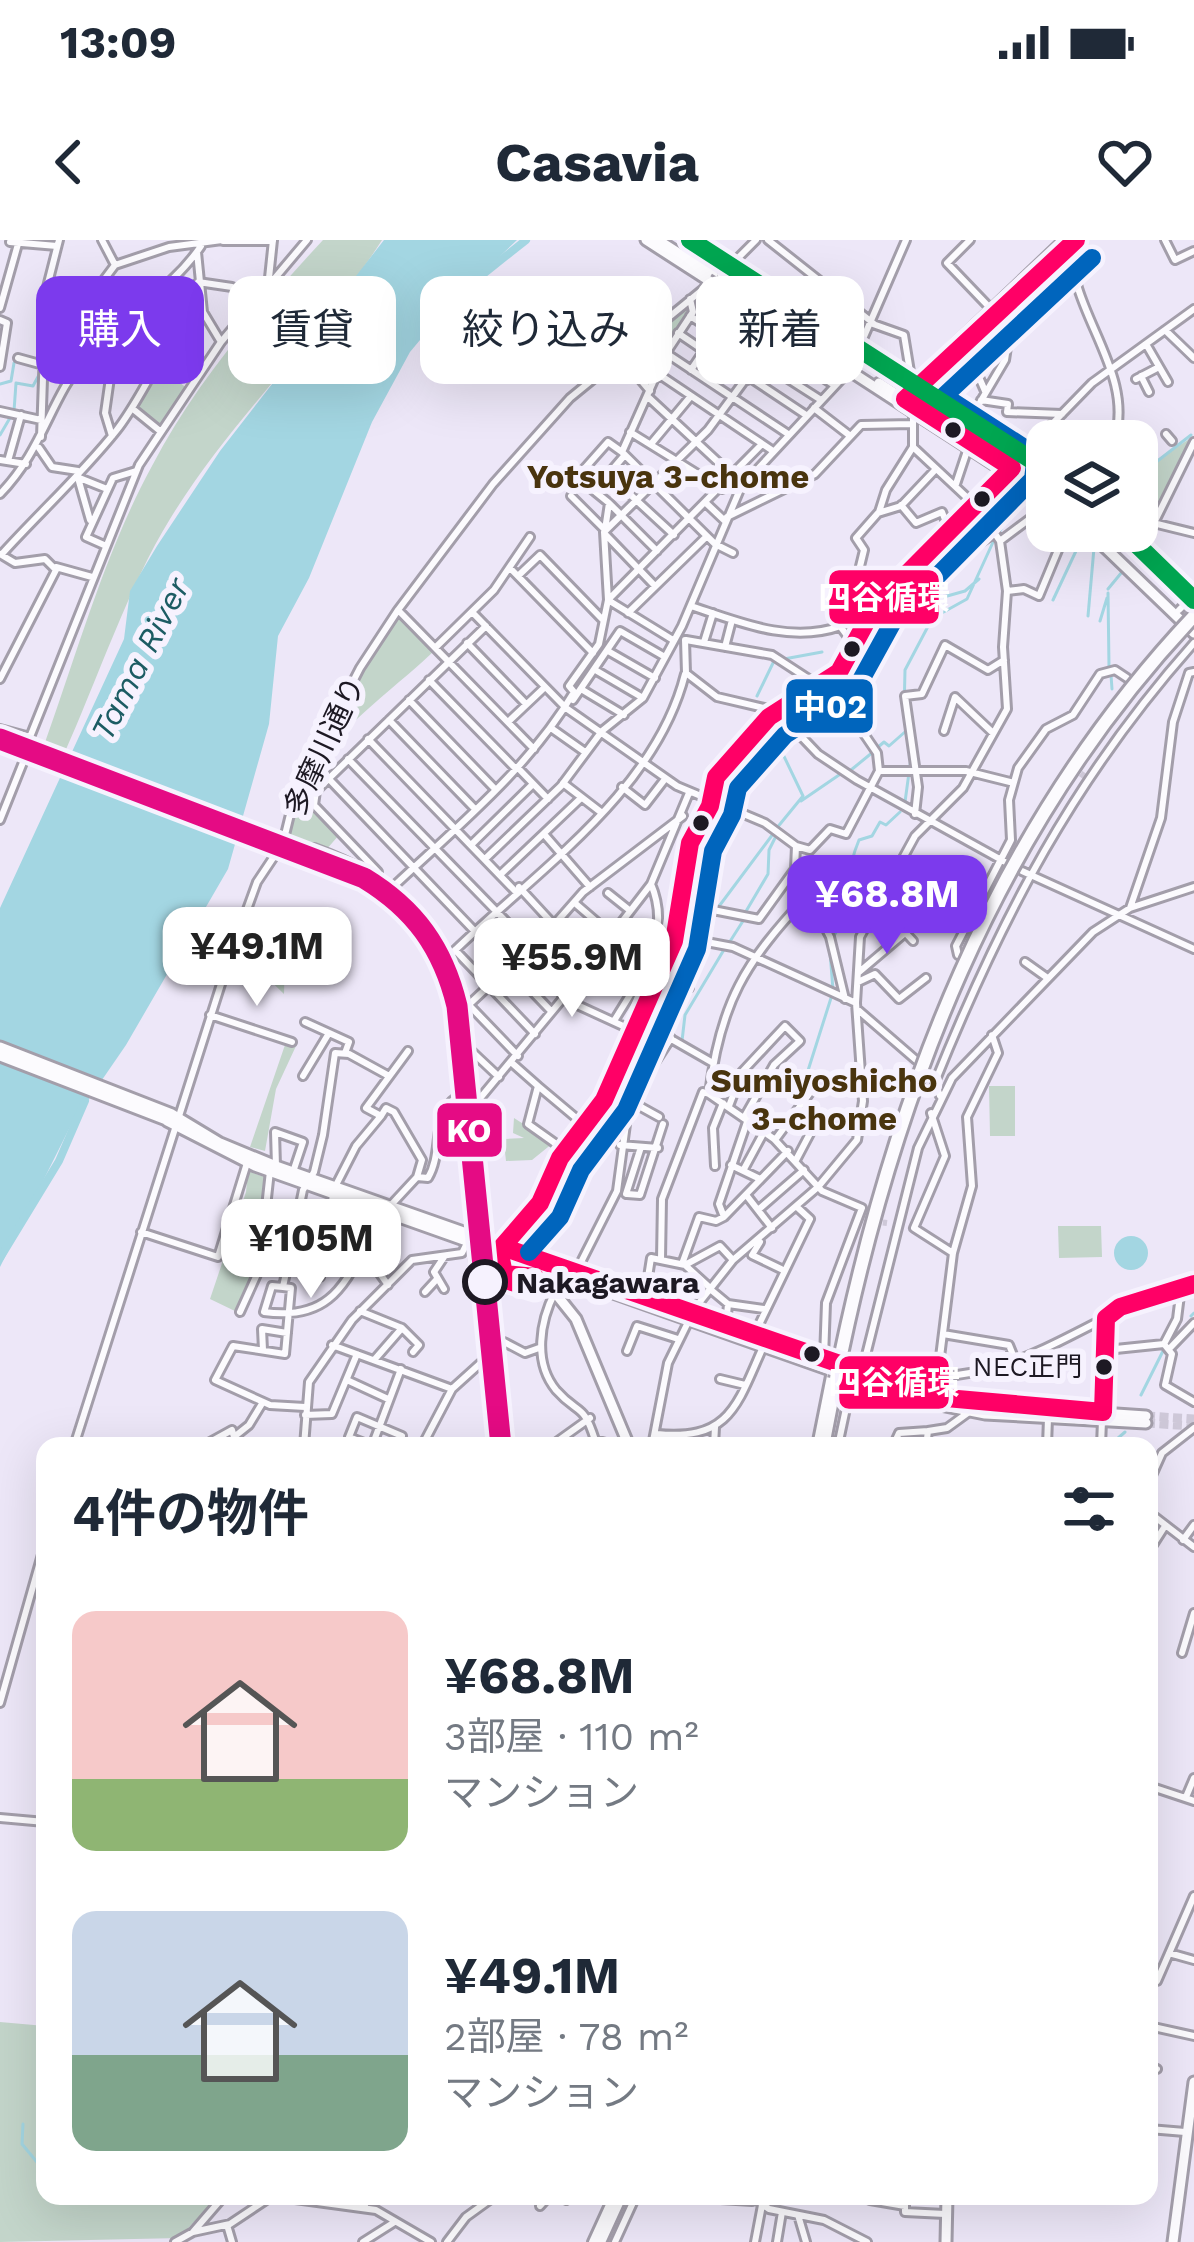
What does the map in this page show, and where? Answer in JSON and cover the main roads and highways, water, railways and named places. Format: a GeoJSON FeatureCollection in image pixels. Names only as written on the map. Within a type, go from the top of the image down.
{"type":"FeatureCollection","features":[{"type":"Feature","properties":{"kind":"highway"},"geometry":{"type":"LineString","coordinates":[[829,1437],[888,1194],[956,997],[998,907],[1071,783],[1194,623]]}},
{"type":"Feature","properties":{"kind":"highway"},"geometry":{"type":"LineString","coordinates":[[596,2242],[619,2205]]}},
{"type":"Feature","properties":{"kind":"highway"},"geometry":{"type":"LineString","coordinates":[[612,2242],[622,2205]]}},
{"type":"Feature","properties":{"kind":"main road"},"geometry":{"type":"LineString","coordinates":[[646,240],[708,276]]}},
{"type":"Feature","properties":{"kind":"main road"},"geometry":{"type":"LineString","coordinates":[[658,240],[709,276]]}},
{"type":"Feature","properties":{"kind":"main road"},"geometry":{"type":"LineString","coordinates":[[901,399],[1069,241]]}},
{"type":"Feature","properties":{"kind":"main road"},"geometry":{"type":"LineString","coordinates":[[901,399],[912,383],[1008,298]]}},
{"type":"Feature","properties":{"kind":"main road"},"geometry":{"type":"LineString","coordinates":[[864,378],[1026,483]]}},
{"type":"Feature","properties":{"kind":"main road"},"geometry":{"type":"LineString","coordinates":[[901,399],[912,418],[968,444]]}},
{"type":"Feature","properties":{"kind":"main road"},"geometry":{"type":"LineString","coordinates":[[1115,552],[1194,623]]}},
{"type":"Feature","properties":{"kind":"main road"},"geometry":{"type":"LineString","coordinates":[[1115,552],[1194,623]]}},
{"type":"Feature","properties":{"kind":"main road"},"geometry":{"type":"LineString","coordinates":[[0,1052],[172,1120],[293,1176],[501,1250]]}},
{"type":"Feature","properties":{"kind":"main road"},"geometry":{"type":"LineString","coordinates":[[172,1120],[247,1163],[273,1168]]}},
{"type":"Feature","properties":{"kind":"main road"},"geometry":{"type":"LineString","coordinates":[[334,1191],[469,1244],[501,1250],[726,1325],[969,1412],[1103,1417]]}},
{"type":"Feature","properties":{"kind":"main road"},"geometry":{"type":"LineString","coordinates":[[547,1266],[645,1296],[831,1371],[982,1405],[1146,1420]]}},
{"type":"Feature","properties":{"kind":"main road"},"geometry":{"type":"LineString","coordinates":[[547,1266],[554,1292],[576,1319],[625,1437]]}},
{"type":"Feature","properties":{"kind":"main road"},"geometry":{"type":"LineString","coordinates":[[1172,2242],[1181,2206],[1185,2132],[1194,2082]]}},
{"type":"Feature","properties":{"kind":"main road"},"geometry":{"type":"LineString","coordinates":[[946,2242],[947,2205]]}},
{"type":"Feature","properties":{"kind":"water"},"geometry":{"type":"Polygon","coordinates":[[[384,240],[517,240],[479,276],[420,276],[420,340],[396,378],[396,276],[356,276],[384,240]]]}},
{"type":"Feature","properties":{"kind":"water"},"geometry":{"type":"Polygon","coordinates":[[[272,384],[393,384],[372,422],[309,578],[278,636],[269,724],[228,869],[126,1045],[71,1125],[0,1267],[0,908],[124,639],[130,591],[220,451],[272,384]]]}},
{"type":"Feature","properties":{"kind":"water"},"geometry":{"type":"Polygon","coordinates":[[[1131,1236],[1143,1241],[1148,1253],[1143,1265],[1131,1270],[1119,1265],[1114,1253],[1119,1241],[1131,1236]]]}},
{"type":"Feature","properties":{"kind":"waterway","name":"Tama River"},"geometry":{"type":"LineString","coordinates":[[481,276],[526,240]]}},
{"type":"Feature","properties":{"kind":"waterway"},"geometry":{"type":"LineString","coordinates":[[0,384],[11,381],[14,363]]}},
{"type":"Feature","properties":{"kind":"waterway"},"geometry":{"type":"LineString","coordinates":[[0,435],[14,411],[16,383],[33,386],[36,380]]}},
{"type":"Feature","properties":{"kind":"waterway"},"geometry":{"type":"LineString","coordinates":[[1158,461],[1191,435]]}},
{"type":"Feature","properties":{"kind":"waterway"},"geometry":{"type":"LineString","coordinates":[[990,521],[999,515],[1005,495],[1022,489]]}},
{"type":"Feature","properties":{"kind":"waterway"},"geometry":{"type":"LineString","coordinates":[[999,533],[1015,499],[1026,496]]}},
{"type":"Feature","properties":{"kind":"waterway"},"geometry":{"type":"LineString","coordinates":[[984,500],[1001,499]]}},
{"type":"Feature","properties":{"kind":"waterway"},"geometry":{"type":"LineString","coordinates":[[940,614],[967,599],[994,540]]}},
{"type":"Feature","properties":{"kind":"waterway"},"geometry":{"type":"LineString","coordinates":[[1053,600],[1076,552]]}},
{"type":"Feature","properties":{"kind":"waterway"},"geometry":{"type":"LineString","coordinates":[[1088,616],[1094,552]]}},
{"type":"Feature","properties":{"kind":"waterway"},"geometry":{"type":"LineString","coordinates":[[1139,559],[1141,552]]}},
{"type":"Feature","properties":{"kind":"waterway"},"geometry":{"type":"LineString","coordinates":[[1108,589],[1122,572]]}},
{"type":"Feature","properties":{"kind":"waterway"},"geometry":{"type":"LineString","coordinates":[[933,600],[965,591],[979,579]]}},
{"type":"Feature","properties":{"kind":"waterway"},"geometry":{"type":"LineString","coordinates":[[1108,593],[1109,667]]}},
{"type":"Feature","properties":{"kind":"waterway"},"geometry":{"type":"LineString","coordinates":[[852,656],[891,636],[926,598]]}},
{"type":"Feature","properties":{"kind":"waterway"},"geometry":{"type":"LineString","coordinates":[[1100,621],[1107,598]]}},
{"type":"Feature","properties":{"kind":"waterway"},"geometry":{"type":"LineString","coordinates":[[904,713],[905,670],[934,615]]}},
{"type":"Feature","properties":{"kind":"waterway"},"geometry":{"type":"LineString","coordinates":[[784,659],[822,652]]}},
{"type":"Feature","properties":{"kind":"waterway"},"geometry":{"type":"LineString","coordinates":[[757,696],[774,661]]}},
{"type":"Feature","properties":{"kind":"waterway"},"geometry":{"type":"LineString","coordinates":[[1111,675],[1112,689]]}},
{"type":"Feature","properties":{"kind":"waterway"},"geometry":{"type":"LineString","coordinates":[[768,723],[803,796],[776,829]]}},
{"type":"Feature","properties":{"kind":"waterway"},"geometry":{"type":"LineString","coordinates":[[877,748],[884,742],[889,746],[906,731]]}},
{"type":"Feature","properties":{"kind":"waterway"},"geometry":{"type":"LineString","coordinates":[[851,770],[873,752]]}},
{"type":"Feature","properties":{"kind":"waterway"},"geometry":{"type":"LineString","coordinates":[[905,802],[911,758]]}},
{"type":"Feature","properties":{"kind":"waterway"},"geometry":{"type":"LineString","coordinates":[[801,801],[839,775]]}},
{"type":"Feature","properties":{"kind":"waterway"},"geometry":{"type":"LineString","coordinates":[[833,938],[844,911],[859,840],[872,836],[880,822],[886,825],[900,812]]}},
{"type":"Feature","properties":{"kind":"waterway"},"geometry":{"type":"LineString","coordinates":[[717,909],[773,834]]}},
{"type":"Feature","properties":{"kind":"waterway"},"geometry":{"type":"LineString","coordinates":[[745,913],[768,874],[769,850],[776,836]]}},
{"type":"Feature","properties":{"kind":"waterway"},"geometry":{"type":"LineString","coordinates":[[729,943],[743,921]]}},
{"type":"Feature","properties":{"kind":"waterway"},"geometry":{"type":"LineString","coordinates":[[682,1041],[685,1015],[725,948]]}},
{"type":"Feature","properties":{"kind":"waterway"},"geometry":{"type":"LineString","coordinates":[[830,952],[833,990]]}},
{"type":"Feature","properties":{"kind":"waterway"},"geometry":{"type":"LineString","coordinates":[[805,1080],[831,998]]}},
{"type":"Feature","properties":{"kind":"waterway","name":"Tama River"},"geometry":{"type":"LineString","coordinates":[[0,1258],[59,1161],[85,1101]]}},
{"type":"Feature","properties":{"kind":"waterway"},"geometry":{"type":"LineString","coordinates":[[1191,1316],[1194,1313]]}},
{"type":"Feature","properties":{"kind":"waterway"},"geometry":{"type":"LineString","coordinates":[[1168,1343],[1176,1330]]}},
{"type":"Feature","properties":{"kind":"waterway"},"geometry":{"type":"LineString","coordinates":[[1032,1350],[1052,1341]]}},
{"type":"Feature","properties":{"kind":"waterway"},"geometry":{"type":"LineString","coordinates":[[1141,1395],[1164,1349]]}},
{"type":"Feature","properties":{"kind":"waterway"},"geometry":{"type":"LineString","coordinates":[[1119,1437],[1125,1432]]}},
{"type":"Feature","properties":{"kind":"waterway"},"geometry":{"type":"LineString","coordinates":[[23,2124],[22,2144],[36,2161]]}},
{"type":"Feature","properties":{"kind":"tunnel"},"geometry":{"type":"LineString","coordinates":[[1066,763],[1087,778]]}},
{"type":"Feature","properties":{"kind":"tunnel"},"geometry":{"type":"LineString","coordinates":[[865,1220],[887,1223]]}},
{"type":"Feature","properties":{"kind":"tunnel"},"geometry":{"type":"LineString","coordinates":[[1146,1416],[1194,1419]]}},
{"type":"Feature","properties":{"kind":"tunnel"},"geometry":{"type":"LineString","coordinates":[[1146,1423],[1194,1426]]}},
{"type":"Feature","properties":{"kind":"place","name":"Nakagawara"},"geometry":{"type":"Point","coordinates":[485,1282]}},
{"type":"Feature","properties":{"kind":"place","name":"NEC正門"},"geometry":{"type":"Point","coordinates":[1104,1367]}},
{"type":"Feature","properties":{"kind":"district","name":"Yotsuya 3-chome"},"geometry":{"type":"Point","coordinates":[668,476]}},
{"type":"Feature","properties":{"kind":"district","name":"Sumiyoshicho 3-chome"},"geometry":{"type":"Point","coordinates":[824,1099]}}]}
